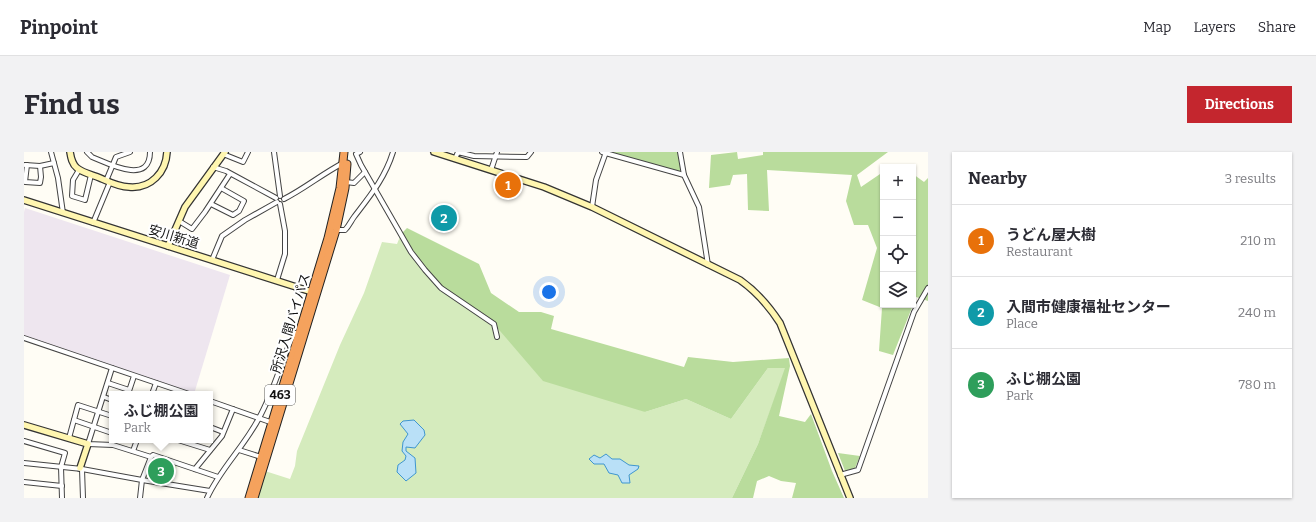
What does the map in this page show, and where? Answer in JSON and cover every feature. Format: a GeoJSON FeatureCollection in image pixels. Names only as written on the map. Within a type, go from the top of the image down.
{"type":"FeatureCollection","features":[{"type":"Feature","properties":{"kind":"highway","name":"所沢入間バイパス"},"geometry":{"type":"LineString","coordinates":[[249,498],[261,457],[274,424],[314,293],[336,210],[344,152]]}},
{"type":"Feature","properties":{"kind":"highway","name":"所沢入間バイパス"},"geometry":{"type":"LineString","coordinates":[[254,498],[299,334],[336,230],[346,182],[348,152]]}},
{"type":"Feature","properties":{"kind":"street"},"geometry":{"type":"LineString","coordinates":[[51,152],[63,213]]}},
{"type":"Feature","properties":{"kind":"street"},"geometry":{"type":"LineString","coordinates":[[70,152],[72,160],[79,170],[108,182],[129,188],[140,187],[150,182],[164,168],[167,152]]}},
{"type":"Feature","properties":{"kind":"street"},"geometry":{"type":"LineString","coordinates":[[87,152],[92,156],[128,171],[136,170],[146,164],[150,152]]}},
{"type":"Feature","properties":{"kind":"street"},"geometry":{"type":"LineString","coordinates":[[93,222],[116,157],[130,152]]}},
{"type":"Feature","properties":{"kind":"street"},"geometry":{"type":"LineString","coordinates":[[168,246],[185,207],[224,153],[243,162],[248,152]]}},
{"type":"Feature","properties":{"kind":"street"},"geometry":{"type":"LineString","coordinates":[[274,152],[284,231],[285,254],[277,280]]}},
{"type":"Feature","properties":{"kind":"street"},"geometry":{"type":"LineString","coordinates":[[360,152],[356,154],[365,172],[412,252],[425,270],[441,288],[494,324],[497,337]]}},
{"type":"Feature","properties":{"kind":"street"},"geometry":{"type":"LineString","coordinates":[[336,230],[346,230],[348,228],[352,219],[376,190],[389,166],[393,152]]}},
{"type":"Feature","properties":{"kind":"street"},"geometry":{"type":"LineString","coordinates":[[434,152],[544,187],[592,207],[708,266],[740,280],[758,294],[773,312],[787,339],[850,498]]}},
{"type":"Feature","properties":{"kind":"street"},"geometry":{"type":"LineString","coordinates":[[455,159],[458,152],[474,156],[496,154],[527,157],[531,152]]}},
{"type":"Feature","properties":{"kind":"street"},"geometry":{"type":"LineString","coordinates":[[592,207],[596,180],[605,152],[684,175]]}},
{"type":"Feature","properties":{"kind":"street"},"geometry":{"type":"LineString","coordinates":[[680,152],[684,175],[698,207],[708,266]]}},
{"type":"Feature","properties":{"kind":"street"},"geometry":{"type":"LineString","coordinates":[[491,170],[496,154]]}},
{"type":"Feature","properties":{"kind":"street"},"geometry":{"type":"LineString","coordinates":[[40,166],[40,183],[25,182],[25,165],[40,166],[54,162]]}},
{"type":"Feature","properties":{"kind":"street"},"geometry":{"type":"LineString","coordinates":[[212,260],[222,236],[245,220],[279,200],[301,190],[323,174],[343,163]]}},
{"type":"Feature","properties":{"kind":"street"},"geometry":{"type":"LineString","coordinates":[[213,167],[230,174],[279,200]]}},
{"type":"Feature","properties":{"kind":"street"},"geometry":{"type":"LineString","coordinates":[[79,170],[73,180],[72,196],[85,200],[91,175]]}},
{"type":"Feature","properties":{"kind":"street"},"geometry":{"type":"LineString","coordinates":[[346,182],[354,183],[365,172]]}},
{"type":"Feature","properties":{"kind":"street"},"geometry":{"type":"LineString","coordinates":[[179,221],[192,229],[211,204],[230,174]]}},
{"type":"Feature","properties":{"kind":"street"},"geometry":{"type":"LineString","coordinates":[[211,204],[233,215],[239,211],[244,201],[221,188]]}},
{"type":"Feature","properties":{"kind":"street","name":"安川新道"},"geometry":{"type":"LineString","coordinates":[[24,200],[314,293]]}},
{"type":"Feature","properties":{"kind":"street"},"geometry":{"type":"LineString","coordinates":[[840,474],[858,470],[914,312],[928,288]]}},
{"type":"Feature","properties":{"kind":"street"},"geometry":{"type":"LineString","coordinates":[[206,498],[218,477],[239,450],[259,418],[292,338],[295,334],[299,334]]}},
{"type":"Feature","properties":{"kind":"street"},"geometry":{"type":"LineString","coordinates":[[24,338],[180,391]]}},
{"type":"Feature","properties":{"kind":"street"},"geometry":{"type":"LineString","coordinates":[[84,498],[81,469],[112,368]]}},
{"type":"Feature","properties":{"kind":"street"},"geometry":{"type":"LineString","coordinates":[[129,391],[134,376]]}},
{"type":"Feature","properties":{"kind":"street"},"geometry":{"type":"LineString","coordinates":[[108,383],[127,391]]}},
{"type":"Feature","properties":{"kind":"street"},"geometry":{"type":"LineString","coordinates":[[153,391],[156,383]]}},
{"type":"Feature","properties":{"kind":"street"},"geometry":{"type":"LineString","coordinates":[[104,397],[109,399]]}},
{"type":"Feature","properties":{"kind":"street"},"geometry":{"type":"LineString","coordinates":[[213,402],[274,424]]}},
{"type":"Feature","properties":{"kind":"street"},"geometry":{"type":"LineString","coordinates":[[69,438],[78,405],[109,415]]}},
{"type":"Feature","properties":{"kind":"street"},"geometry":{"type":"LineString","coordinates":[[195,469],[223,432],[233,409]]}},
{"type":"Feature","properties":{"kind":"street"},"geometry":{"type":"LineString","coordinates":[[74,420],[109,432]]}},
{"type":"Feature","properties":{"kind":"street"},"geometry":{"type":"LineString","coordinates":[[24,425],[88,444],[110,445],[150,457],[153,455],[218,477]]}},
{"type":"Feature","properties":{"kind":"street"},"geometry":{"type":"LineString","coordinates":[[213,428],[223,432]]}},
{"type":"Feature","properties":{"kind":"street"},"geometry":{"type":"LineString","coordinates":[[24,441],[65,453],[61,467],[62,498]]}},
{"type":"Feature","properties":{"kind":"street"},"geometry":{"type":"LineString","coordinates":[[133,451],[136,443]]}},
{"type":"Feature","properties":{"kind":"street"},"geometry":{"type":"LineString","coordinates":[[188,443],[210,450]]}},
{"type":"Feature","properties":{"kind":"street"},"geometry":{"type":"LineString","coordinates":[[239,450],[261,457]]}},
{"type":"Feature","properties":{"kind":"street"},"geometry":{"type":"LineString","coordinates":[[140,498],[142,480],[150,457]]}},
{"type":"Feature","properties":{"kind":"street"},"geometry":{"type":"LineString","coordinates":[[24,463],[81,469],[210,491]]}},
{"type":"Feature","properties":{"kind":"street"},"geometry":{"type":"LineString","coordinates":[[24,482],[62,486]]}},
{"type":"Feature","properties":{"kind":"shaded area"},"geometry":{"type":"Polygon","coordinates":[[[25,208],[230,275],[195,391],[185,391],[24,336],[25,208]]]}},
{"type":"Feature","properties":{"kind":"green space"},"geometry":{"type":"Polygon","coordinates":[[[604,152],[678,152],[682,176],[603,155],[604,152]]]}},
{"type":"Feature","properties":{"kind":"green space"},"geometry":{"type":"Polygon","coordinates":[[[737,152],[738,159],[763,155],[763,152],[888,152],[857,175],[861,187],[880,174],[880,307],[862,300],[877,248],[868,225],[854,225],[846,201],[852,175],[767,170],[769,211],[748,210],[747,174],[733,175],[730,185],[709,188],[711,155],[737,152]]]}},
{"type":"Feature","properties":{"kind":"green space"},"geometry":{"type":"Polygon","coordinates":[[[916,176],[924,182],[928,178],[928,301],[916,297],[916,176]]]}},
{"type":"Feature","properties":{"kind":"green space"},"geometry":{"type":"Polygon","coordinates":[[[407,228],[479,264],[491,293],[519,312],[541,312],[554,316],[551,329],[684,367],[688,357],[733,362],[789,358],[790,366],[779,416],[805,422],[811,414],[832,471],[844,498],[792,498],[796,483],[781,481],[769,476],[757,481],[753,498],[732,498],[758,444],[785,368],[768,368],[731,419],[686,399],[645,412],[543,381],[494,324],[441,288],[425,270],[401,234],[407,228]]]}},
{"type":"Feature","properties":{"kind":"green space"},"geometry":{"type":"Polygon","coordinates":[[[401,234],[645,412],[686,399],[731,419],[768,368],[786,368],[758,444],[732,498],[257,498],[265,471],[290,479],[295,466],[297,451],[340,345],[364,293],[382,242],[397,244],[401,234]]]}},
{"type":"Feature","properties":{"kind":"green space"},"geometry":{"type":"Polygon","coordinates":[[[882,308],[912,308],[893,355],[879,351],[882,308]]]}},
{"type":"Feature","properties":{"kind":"green space"},"geometry":{"type":"Polygon","coordinates":[[[838,453],[860,456],[855,468],[845,471],[838,453]]]}},
{"type":"Feature","properties":{"kind":"green space"},"geometry":{"type":"Polygon","coordinates":[[[153,457],[177,465],[172,483],[147,479],[145,477],[153,457]]]}},
{"type":"Feature","properties":{"kind":"water"},"geometry":{"type":"Polygon","coordinates":[[[414,420],[424,430],[425,435],[415,448],[406,447],[406,451],[415,458],[416,473],[406,481],[397,472],[398,465],[405,460],[406,456],[402,451],[403,442],[408,434],[400,424],[403,421],[414,420]]]}},
{"type":"Feature","properties":{"kind":"water"},"geometry":{"type":"Polygon","coordinates":[[[606,454],[612,459],[620,459],[629,465],[639,466],[638,469],[629,475],[630,483],[622,483],[618,475],[609,473],[604,464],[594,464],[589,459],[594,455],[600,458],[606,454]]]}},
{"type":"Feature","properties":{"kind":"place","name":"うどん屋大樹"},"geometry":{"type":"Point","coordinates":[508,185]}},
{"type":"Feature","properties":{"kind":"place","name":"入間市健康福祉センター"},"geometry":{"type":"Point","coordinates":[444,218]}},
{"type":"Feature","properties":{"kind":"place","name":"ふじ棚公園"},"geometry":{"type":"Point","coordinates":[161,471]}}]}
